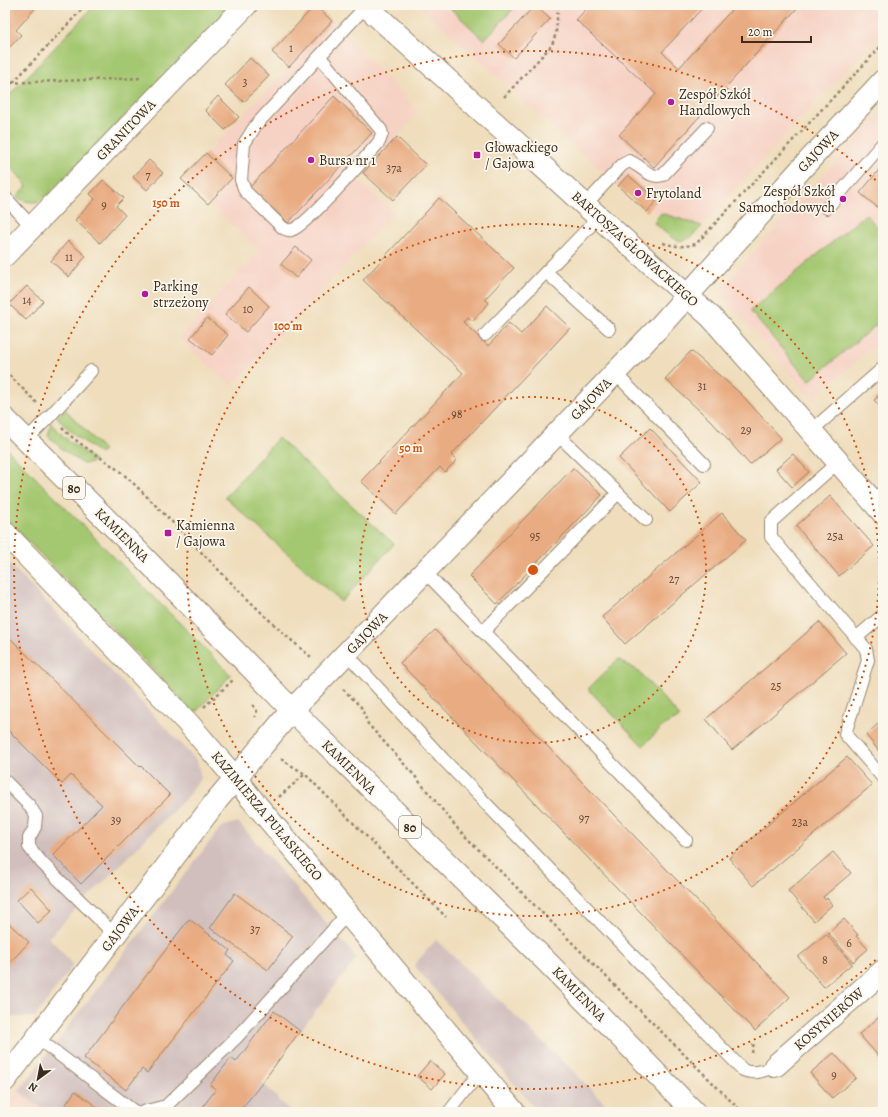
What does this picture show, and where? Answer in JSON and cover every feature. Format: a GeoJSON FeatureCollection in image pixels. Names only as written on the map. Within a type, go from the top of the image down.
{"type":"FeatureCollection","features":[{"type":"Feature","properties":{"kind":"street","name":"GRANITOWA"},"geometry":{"type":"LineString","coordinates":[[5,255],[246,5]]}},
{"type":"Feature","properties":{"kind":"street","name":"BARTOSZA GŁOWACKIEGO"},"geometry":{"type":"LineString","coordinates":[[366,5],[711,317],[883,513]]}},
{"type":"Feature","properties":{"kind":"street","name":"GAJOWA"},"geometry":{"type":"LineString","coordinates":[[5,1080],[235,778],[292,710],[615,373],[883,81]]}},
{"type":"Feature","properties":{"kind":"street","name":"KAMIENNA"},"geometry":{"type":"LineString","coordinates":[[5,419],[122,535],[292,710],[548,963],[694,1112]]}},
{"type":"Feature","properties":{"kind":"street","name":"KAZIMIERZA PUŁASKIEGO"},"geometry":{"type":"LineString","coordinates":[[5,533],[188,723],[514,1112]]}},
{"type":"Feature","properties":{"kind":"street","name":"KOSYNIERÓW"},"geometry":{"type":"LineString","coordinates":[[775,1066],[883,971]]}},
{"type":"Feature","properties":{"kind":"lane"},"geometry":{"type":"LineString","coordinates":[[320,57],[381,130],[382,134],[378,142],[310,217],[292,230],[288,230],[283,228],[244,191],[241,180],[244,144],[256,125],[320,57],[366,5]]}},
{"type":"Feature","properties":{"kind":"lane"},"geometry":{"type":"LineString","coordinates":[[485,335],[546,272],[592,211],[622,165],[629,161],[636,164],[652,176],[658,177],[663,175],[707,128]]}},
{"type":"Feature","properties":{"kind":"lane"},"geometry":{"type":"LineString","coordinates":[[827,208],[883,143]]}},
{"type":"Feature","properties":{"kind":"lane"},"geometry":{"type":"LineString","coordinates":[[5,197],[32,227]]}},
{"type":"Feature","properties":{"kind":"lane"},"geometry":{"type":"LineString","coordinates":[[546,272],[609,329]]}},
{"type":"Feature","properties":{"kind":"lane"},"geometry":{"type":"LineString","coordinates":[[811,431],[883,368]]}},
{"type":"Feature","properties":{"kind":"lane"},"geometry":{"type":"LineString","coordinates":[[26,440],[91,371]]}},
{"type":"Feature","properties":{"kind":"lane"},"geometry":{"type":"LineString","coordinates":[[615,373],[704,464]]}},
{"type":"Feature","properties":{"kind":"lane"},"geometry":{"type":"LineString","coordinates":[[557,434],[646,520]]}},
{"type":"Feature","properties":{"kind":"lane"},"geometry":{"type":"LineString","coordinates":[[838,462],[771,522],[771,537],[866,649],[868,660],[844,734],[883,778]]}},
{"type":"Feature","properties":{"kind":"lane"},"geometry":{"type":"LineString","coordinates":[[483,632],[618,493]]}},
{"type":"Feature","properties":{"kind":"lane"},"geometry":{"type":"LineString","coordinates":[[425,572],[686,840]]}},
{"type":"Feature","properties":{"kind":"lane"},"geometry":{"type":"LineString","coordinates":[[856,638],[883,615]]}},
{"type":"Feature","properties":{"kind":"lane"},"geometry":{"type":"LineString","coordinates":[[347,654],[448,765],[743,1070],[749,1073],[767,1070],[775,1066]]}},
{"type":"Feature","properties":{"kind":"lane"},"geometry":{"type":"LineString","coordinates":[[5,781],[29,805],[36,816],[35,827],[29,838],[29,847],[42,863],[115,935]]}},
{"type":"Feature","properties":{"kind":"lane"},"geometry":{"type":"LineString","coordinates":[[143,1112],[166,1106],[237,1038],[348,913]]}},
{"type":"Feature","properties":{"kind":"lane"},"geometry":{"type":"LineString","coordinates":[[37,1038],[135,1112]]}},
{"type":"Feature","properties":{"kind":"lane"},"geometry":{"type":"LineString","coordinates":[[449,1112],[481,1071]]}},
{"type":"Feature","properties":{"kind":"path"},"geometry":{"type":"LineString","coordinates":[[5,91],[86,5]]}},
{"type":"Feature","properties":{"kind":"path"},"geometry":{"type":"LineString","coordinates":[[504,97],[552,45],[556,33],[558,5]]}},
{"type":"Feature","properties":{"kind":"path"},"geometry":{"type":"LineString","coordinates":[[664,243],[685,247],[696,244],[883,44]]}},
{"type":"Feature","properties":{"kind":"path"},"geometry":{"type":"LineString","coordinates":[[5,83],[177,77]]}},
{"type":"Feature","properties":{"kind":"path"},"geometry":{"type":"LineString","coordinates":[[5,370],[72,437],[132,482],[281,632],[314,660]]}},
{"type":"Feature","properties":{"kind":"path"},"geometry":{"type":"LineString","coordinates":[[339,685],[361,707],[368,724],[414,775],[458,829],[742,1112]]}},
{"type":"Feature","properties":{"kind":"path"},"geometry":{"type":"LineString","coordinates":[[252,702],[257,711],[250,733],[262,745],[305,774],[446,917]]}},
{"type":"Feature","properties":{"kind":"shaded area","name":"Zespół Szkół Handlowych"},"geometry":{"type":"Polygon","coordinates":[[[418,5],[883,5],[883,30],[702,226],[649,209],[657,200],[628,175],[618,186],[418,5]]]}},
{"type":"Feature","properties":{"kind":"shaded area"},"geometry":{"type":"Polygon","coordinates":[[[332,21],[419,112],[357,179],[394,213],[232,386],[179,339],[259,250],[181,179],[284,73],[332,21]]]}},
{"type":"Feature","properties":{"kind":"shaded area","name":"Zespół Szkół Samochodowych"},"geometry":{"type":"Polygon","coordinates":[[[883,110],[883,338],[812,399],[721,294],[721,288],[883,110]]]}},
{"type":"Feature","properties":{"kind":"shaded area"},"geometry":{"type":"Polygon","coordinates":[[[5,559],[197,761],[201,778],[187,797],[49,937],[73,965],[35,1017],[5,1017],[5,559]]]}},
{"type":"Feature","properties":{"kind":"shaded area"},"geometry":{"type":"Polygon","coordinates":[[[238,822],[357,958],[262,1082],[291,1112],[46,1112],[19,1091],[221,827],[238,822]]]}},
{"type":"Feature","properties":{"kind":"shaded area"},"geometry":{"type":"Polygon","coordinates":[[[436,940],[573,1071],[613,1112],[538,1112],[414,965],[436,940]]]}},
{"type":"Feature","properties":{"kind":"shaded area"},"geometry":{"type":"Polygon","coordinates":[[[19,1091],[46,1112],[5,1112],[19,1091]]]}},
{"type":"Feature","properties":{"kind":"green space"},"geometry":{"type":"Polygon","coordinates":[[[95,5],[233,5],[45,197],[35,202],[23,200],[16,197],[27,186],[5,159],[5,100],[95,5]]]}},
{"type":"Feature","properties":{"kind":"green space"},"geometry":{"type":"Polygon","coordinates":[[[447,5],[517,5],[484,40],[447,5]]]}},
{"type":"Feature","properties":{"kind":"green space"},"geometry":{"type":"Polygon","coordinates":[[[661,213],[702,226],[694,234],[683,241],[678,240],[667,234],[654,223],[661,213]]]}},
{"type":"Feature","properties":{"kind":"green space"},"geometry":{"type":"Polygon","coordinates":[[[866,214],[883,234],[883,319],[809,381],[750,311],[866,214]]]}},
{"type":"Feature","properties":{"kind":"green space"},"geometry":{"type":"Polygon","coordinates":[[[65,409],[104,450],[100,454],[69,430],[57,417],[65,409]]]}},
{"type":"Feature","properties":{"kind":"green space"},"geometry":{"type":"Polygon","coordinates":[[[51,423],[64,437],[94,460],[91,463],[83,464],[62,449],[48,436],[51,423]]]}},
{"type":"Feature","properties":{"kind":"green space"},"geometry":{"type":"Polygon","coordinates":[[[278,438],[394,544],[341,602],[225,497],[278,438]]]}},
{"type":"Feature","properties":{"kind":"green space"},"geometry":{"type":"Polygon","coordinates":[[[5,447],[231,675],[197,711],[193,712],[5,518],[5,447]]]}},
{"type":"Feature","properties":{"kind":"green space"},"geometry":{"type":"Polygon","coordinates":[[[618,659],[639,672],[680,717],[663,726],[643,746],[588,689],[618,659]]]}},
{"type":"Feature","properties":{"kind":"building"},"geometry":{"type":"Polygon","coordinates":[[[5,5],[38,5],[16,30],[21,35],[8,49],[5,47],[5,5]]]}},
{"type":"Feature","properties":{"kind":"building"},"geometry":{"type":"Polygon","coordinates":[[[315,5],[332,21],[289,67],[272,52],[315,5]]]}},
{"type":"Feature","properties":{"kind":"building"},"geometry":{"type":"Polygon","coordinates":[[[535,5],[550,19],[514,58],[499,44],[535,5]]]}},
{"type":"Feature","properties":{"kind":"building"},"geometry":{"type":"Polygon","coordinates":[[[590,5],[705,5],[662,52],[679,68],[736,5],[800,5],[654,167],[619,135],[656,94],[576,20],[590,5]]]}},
{"type":"Feature","properties":{"kind":"building"},"geometry":{"type":"Polygon","coordinates":[[[250,58],[269,76],[244,102],[225,85],[250,58]]]}},
{"type":"Feature","properties":{"kind":"building"},"geometry":{"type":"Polygon","coordinates":[[[218,96],[239,117],[225,130],[205,110],[218,96]]]}},
{"type":"Feature","properties":{"kind":"building","name":"Bursa nr 1"},"geometry":{"type":"Polygon","coordinates":[[[334,96],[372,133],[288,223],[250,187],[334,96]]]}},
{"type":"Feature","properties":{"kind":"building"},"geometry":{"type":"Polygon","coordinates":[[[397,137],[426,165],[393,200],[363,173],[397,137]]]}},
{"type":"Feature","properties":{"kind":"building"},"geometry":{"type":"Polygon","coordinates":[[[206,153],[232,178],[208,204],[181,179],[206,153]]]}},
{"type":"Feature","properties":{"kind":"building"},"geometry":{"type":"Polygon","coordinates":[[[149,160],[163,173],[147,190],[133,177],[149,160]]]}},
{"type":"Feature","properties":{"kind":"building"},"geometry":{"type":"Polygon","coordinates":[[[883,165],[883,212],[860,193],[883,165]]]}},
{"type":"Feature","properties":{"kind":"building","name":"Frytoland"},"geometry":{"type":"Polygon","coordinates":[[[628,175],[657,200],[647,212],[618,186],[628,175]]]}},
{"type":"Feature","properties":{"kind":"building"},"geometry":{"type":"Polygon","coordinates":[[[103,180],[124,198],[116,206],[125,215],[100,243],[75,220],[95,199],[90,194],[103,180]]]}},
{"type":"Feature","properties":{"kind":"building"},"geometry":{"type":"Polygon","coordinates":[[[439,198],[514,268],[485,299],[489,303],[472,321],[467,317],[463,322],[488,346],[509,323],[521,334],[547,306],[570,328],[451,455],[457,460],[445,472],[440,467],[396,514],[361,481],[463,373],[363,280],[439,198]]]}},
{"type":"Feature","properties":{"kind":"building"},"geometry":{"type":"Polygon","coordinates":[[[68,241],[86,256],[69,277],[51,261],[68,241]]]}},
{"type":"Feature","properties":{"kind":"building"},"geometry":{"type":"Polygon","coordinates":[[[296,247],[311,260],[296,278],[281,264],[296,247]]]}},
{"type":"Feature","properties":{"kind":"building"},"geometry":{"type":"Polygon","coordinates":[[[27,286],[43,301],[26,320],[9,304],[27,286]]]}},
{"type":"Feature","properties":{"kind":"building"},"geometry":{"type":"Polygon","coordinates":[[[249,287],[269,306],[246,332],[225,314],[249,287]]]}},
{"type":"Feature","properties":{"kind":"building"},"geometry":{"type":"Polygon","coordinates":[[[207,318],[228,335],[212,355],[190,338],[207,318]]]}},
{"type":"Feature","properties":{"kind":"building"},"geometry":{"type":"Polygon","coordinates":[[[691,351],[741,394],[781,438],[750,465],[711,421],[665,379],[691,351]]]}},
{"type":"Feature","properties":{"kind":"building"},"geometry":{"type":"Polygon","coordinates":[[[883,392],[883,410],[874,400],[883,392]]]}},
{"type":"Feature","properties":{"kind":"building"},"geometry":{"type":"Polygon","coordinates":[[[650,428],[702,482],[670,512],[619,458],[650,428]]]}},
{"type":"Feature","properties":{"kind":"building"},"geometry":{"type":"Polygon","coordinates":[[[793,454],[809,472],[792,487],[776,469],[793,454]]]}},
{"type":"Feature","properties":{"kind":"building"},"geometry":{"type":"Polygon","coordinates":[[[573,468],[602,495],[497,604],[469,576],[573,468]]]}},
{"type":"Feature","properties":{"kind":"building"},"geometry":{"type":"Polygon","coordinates":[[[830,496],[874,546],[839,576],[796,526],[830,496]]]}},
{"type":"Feature","properties":{"kind":"building"},"geometry":{"type":"Polygon","coordinates":[[[722,513],[746,540],[625,644],[602,617],[722,513]]]}},
{"type":"Feature","properties":{"kind":"building"},"geometry":{"type":"Polygon","coordinates":[[[819,622],[846,653],[732,750],[706,719],[819,622]]]}},
{"type":"Feature","properties":{"kind":"building"},"geometry":{"type":"Polygon","coordinates":[[[435,630],[790,997],[755,1031],[400,663],[435,630]]]}},
{"type":"Feature","properties":{"kind":"building"},"geometry":{"type":"Polygon","coordinates":[[[5,633],[170,795],[81,884],[53,855],[102,805],[71,775],[62,784],[5,727],[5,633]]]}},
{"type":"Feature","properties":{"kind":"building"},"geometry":{"type":"Polygon","coordinates":[[[883,719],[883,756],[866,735],[883,719]]]}},
{"type":"Feature","properties":{"kind":"building"},"geometry":{"type":"Polygon","coordinates":[[[847,757],[872,785],[753,886],[729,858],[847,757]]]}},
{"type":"Feature","properties":{"kind":"building"},"geometry":{"type":"Polygon","coordinates":[[[833,852],[851,873],[823,897],[825,900],[827,898],[832,905],[814,921],[788,891],[833,852]]]}},
{"type":"Feature","properties":{"kind":"building"},"geometry":{"type":"Polygon","coordinates":[[[31,887],[52,910],[38,923],[17,900],[31,887]]]}},
{"type":"Feature","properties":{"kind":"building"},"geometry":{"type":"Polygon","coordinates":[[[235,893],[293,936],[268,970],[210,928],[235,893]]]}},
{"type":"Feature","properties":{"kind":"building"},"geometry":{"type":"Polygon","coordinates":[[[189,919],[230,950],[227,955],[234,961],[147,1073],[142,1069],[126,1090],[84,1058],[189,919]]]}},
{"type":"Feature","properties":{"kind":"building"},"geometry":{"type":"Polygon","coordinates":[[[844,919],[858,935],[856,936],[868,949],[853,962],[828,933],[844,919]]]}},
{"type":"Feature","properties":{"kind":"building"},"geometry":{"type":"Polygon","coordinates":[[[5,920],[29,942],[5,968],[5,920]]]}},
{"type":"Feature","properties":{"kind":"building"},"geometry":{"type":"Polygon","coordinates":[[[826,934],[852,964],[824,987],[798,957],[826,934]]]}},
{"type":"Feature","properties":{"kind":"building"},"geometry":{"type":"Polygon","coordinates":[[[274,1011],[300,1031],[262,1083],[239,1112],[199,1112],[216,1089],[210,1085],[231,1058],[236,1062],[274,1011]]]}},
{"type":"Feature","properties":{"kind":"building"},"geometry":{"type":"Polygon","coordinates":[[[883,1014],[883,1057],[881,1059],[859,1034],[883,1014]]]}},
{"type":"Feature","properties":{"kind":"building"},"geometry":{"type":"Polygon","coordinates":[[[834,1053],[856,1078],[832,1098],[810,1073],[834,1053]]]}},
{"type":"Feature","properties":{"kind":"building"},"geometry":{"type":"Polygon","coordinates":[[[430,1061],[445,1074],[432,1089],[417,1076],[430,1061]]]}},
{"type":"Feature","properties":{"kind":"building"},"geometry":{"type":"Polygon","coordinates":[[[75,1091],[104,1112],[65,1112],[62,1110],[75,1091]]]}},
{"type":"Feature","properties":{"kind":"place","name":"Zespół Szkół Handlowych"},"geometry":{"type":"Point","coordinates":[671,102]}},
{"type":"Feature","properties":{"kind":"place","name":"Głowackiego / Gajowa"},"geometry":{"type":"Point","coordinates":[477,155]}},
{"type":"Feature","properties":{"kind":"place","name":"Bursa nr 1"},"geometry":{"type":"Point","coordinates":[311,160]}},
{"type":"Feature","properties":{"kind":"place","name":"Frytoland"},"geometry":{"type":"Point","coordinates":[638,193]}},
{"type":"Feature","properties":{"kind":"place","name":"Zespół Szkół Samochodowych"},"geometry":{"type":"Point","coordinates":[843,199]}},
{"type":"Feature","properties":{"kind":"place","name":"Parking strzeżony"},"geometry":{"type":"Point","coordinates":[145,294]}},
{"type":"Feature","properties":{"kind":"place","name":"Kamienna / Gajowa"},"geometry":{"type":"Point","coordinates":[168,533]}}]}
